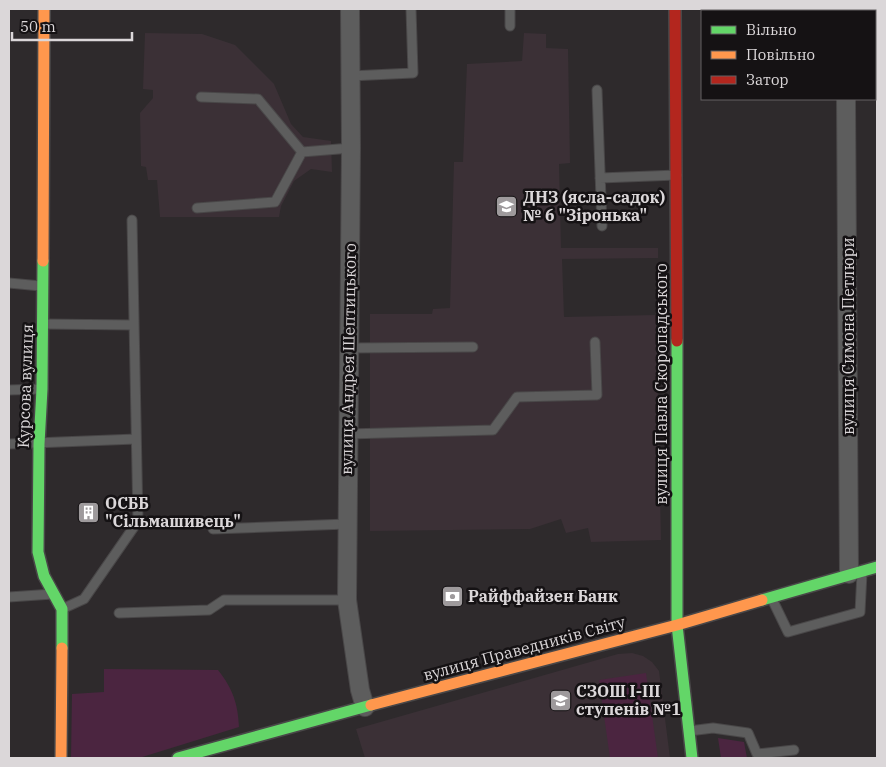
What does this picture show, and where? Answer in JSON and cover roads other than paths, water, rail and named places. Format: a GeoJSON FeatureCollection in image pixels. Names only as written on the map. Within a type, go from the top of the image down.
{"type":"FeatureCollection","features":[{"type":"Feature","properties":{"kind":"street","name":"Курсова вулиця"},"geometry":{"type":"LineString","coordinates":[[44,9],[43,324],[38,552],[44,576],[56,594],[62,609],[62,758]]}},
{"type":"Feature","properties":{"kind":"street","name":"вулиця Андрея Шептицького"},"geometry":{"type":"LineString","coordinates":[[350,9],[348,600],[360,690],[365,707]]}},
{"type":"Feature","properties":{"kind":"street","name":"вулиця Павла Скоропадського"},"geometry":{"type":"LineString","coordinates":[[675,9],[677,625],[692,758]]}},
{"type":"Feature","properties":{"kind":"street","name":"вулиця Симона Петлюри"},"geometry":{"type":"LineString","coordinates":[[846,100],[856,572]]}},
{"type":"Feature","properties":{"kind":"street","name":"вулиця Праведників Світу"},"geometry":{"type":"LineString","coordinates":[[178,758],[677,625],[877,567]]}},
{"type":"Feature","properties":{"kind":"lane"},"geometry":{"type":"LineString","coordinates":[[350,76],[413,73],[411,9]]}},
{"type":"Feature","properties":{"kind":"lane"},"geometry":{"type":"LineString","coordinates":[[510,9],[510,26]]}},
{"type":"Feature","properties":{"kind":"lane"},"geometry":{"type":"LineString","coordinates":[[597,90],[602,226]]}},
{"type":"Feature","properties":{"kind":"lane"},"geometry":{"type":"LineString","coordinates":[[201,97],[258,99],[302,152]]}},
{"type":"Feature","properties":{"kind":"lane"},"geometry":{"type":"LineString","coordinates":[[302,152],[351,148]]}},
{"type":"Feature","properties":{"kind":"lane"},"geometry":{"type":"LineString","coordinates":[[197,208],[275,202],[302,152]]}},
{"type":"Feature","properties":{"kind":"lane"},"geometry":{"type":"LineString","coordinates":[[600,178],[677,175]]}},
{"type":"Feature","properties":{"kind":"lane"},"geometry":{"type":"LineString","coordinates":[[62,609],[84,599],[138,521],[132,220]]}},
{"type":"Feature","properties":{"kind":"lane"},"geometry":{"type":"LineString","coordinates":[[9,283],[43,287]]}},
{"type":"Feature","properties":{"kind":"lane"},"geometry":{"type":"LineString","coordinates":[[43,324],[134,325]]}},
{"type":"Feature","properties":{"kind":"lane"},"geometry":{"type":"LineString","coordinates":[[348,434],[493,430],[517,397],[597,395],[595,342]]}},
{"type":"Feature","properties":{"kind":"lane"},"geometry":{"type":"LineString","coordinates":[[348,348],[473,347]]}},
{"type":"Feature","properties":{"kind":"lane"},"geometry":{"type":"LineString","coordinates":[[9,390],[42,389]]}},
{"type":"Feature","properties":{"kind":"lane"},"geometry":{"type":"LineString","coordinates":[[9,444],[136,439]]}},
{"type":"Feature","properties":{"kind":"lane"},"geometry":{"type":"LineString","coordinates":[[213,529],[347,524]]}},
{"type":"Feature","properties":{"kind":"lane"},"geometry":{"type":"LineString","coordinates":[[770,597],[788,632],[860,612],[856,572]]}},
{"type":"Feature","properties":{"kind":"lane"},"geometry":{"type":"LineString","coordinates":[[9,597],[56,594]]}},
{"type":"Feature","properties":{"kind":"lane"},"geometry":{"type":"LineString","coordinates":[[119,614],[208,610],[224,600],[348,600]]}},
{"type":"Feature","properties":{"kind":"lane"},"geometry":{"type":"LineString","coordinates":[[689,731],[713,728],[748,733],[757,754],[794,750]]}},
{"type":"Feature","properties":{"kind":"place","name":"ДНЗ (ясла-садок) № 6 \"Зіронька\""},"geometry":{"type":"Point","coordinates":[507,206]}},
{"type":"Feature","properties":{"kind":"place","name":"ОСББ \"Сільмашивець\""},"geometry":{"type":"Point","coordinates":[89,512]}},
{"type":"Feature","properties":{"kind":"place","name":"Райффайзен Банк"},"geometry":{"type":"Point","coordinates":[452,596]}},
{"type":"Feature","properties":{"kind":"place","name":"СЗОШ І-ІІІ ступенів №1"},"geometry":{"type":"Point","coordinates":[560,700]}}]}
